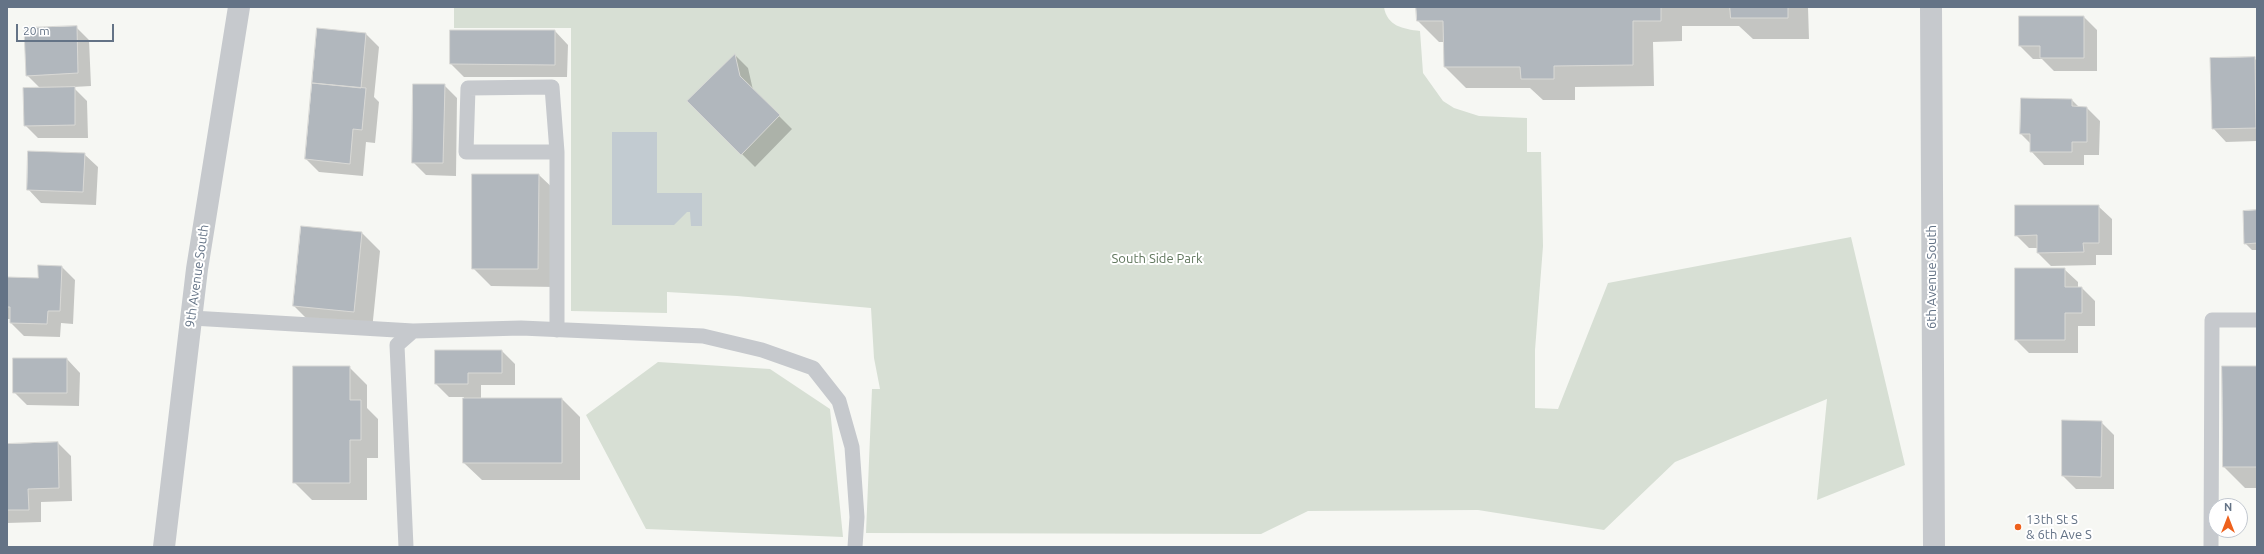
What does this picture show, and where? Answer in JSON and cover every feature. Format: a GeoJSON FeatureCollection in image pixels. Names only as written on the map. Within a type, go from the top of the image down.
{"type":"FeatureCollection","features":[{"type":"Feature","properties":{"kind":"street","name":"9th Avenue South"},"geometry":{"type":"LineString","coordinates":[[164,547],[197,269],[239,7]]}},
{"type":"Feature","properties":{"kind":"street","name":"6th Avenue South"},"geometry":{"type":"LineString","coordinates":[[1931,7],[1934,547]]}},
{"type":"Feature","properties":{"kind":"lane"},"geometry":{"type":"LineString","coordinates":[[557,152],[466,152],[468,88],[552,87],[557,152],[557,330]]}},
{"type":"Feature","properties":{"kind":"lane"},"geometry":{"type":"LineString","coordinates":[[192,318],[413,331],[521,328],[703,336],[762,350],[813,368],[839,402],[852,447],[857,517],[855,547]]}},
{"type":"Feature","properties":{"kind":"lane"},"geometry":{"type":"LineString","coordinates":[[2210,547],[2212,320],[2257,320]]}},
{"type":"Feature","properties":{"kind":"lane"},"geometry":{"type":"LineString","coordinates":[[406,547],[397,345],[413,331]]}},
{"type":"Feature","properties":{"kind":"green space","name":"South Side Park"},"geometry":{"type":"Polygon","coordinates":[[[454,7],[1384,7],[1388,18],[1392,22],[1402,28],[1420,31],[1423,73],[1443,101],[1454,108],[1479,116],[1527,118],[1527,152],[1541,152],[1543,246],[1535,350],[1535,408],[1558,409],[1608,283],[1851,237],[1905,465],[1817,500],[1827,399],[1675,462],[1604,530],[1478,510],[1308,511],[1261,534],[866,533],[872,389],[880,389],[874,358],[871,308],[737,296],[667,292],[667,313],[571,311],[571,28],[454,28],[454,7]]]}},
{"type":"Feature","properties":{"kind":"green space"},"geometry":{"type":"Polygon","coordinates":[[[658,362],[770,369],[830,409],[843,537],[646,529],[586,415],[658,362]]]}},
{"type":"Feature","properties":{"kind":"shaded area"},"geometry":{"type":"Polygon","coordinates":[[[612,132],[657,132],[657,193],[702,193],[702,226],[691,226],[690,212],[687,212],[674,225],[612,225],[612,132]]]}},
{"type":"Feature","properties":{"kind":"building"},"geometry":{"type":"Polygon","coordinates":[[[1416,7],[1661,7],[1661,21],[1633,21],[1633,65],[1554,66],[1554,79],[1521,79],[1520,67],[1444,67],[1443,21],[1417,21],[1416,7]]]}},
{"type":"Feature","properties":{"kind":"building"},"geometry":{"type":"Polygon","coordinates":[[[1730,7],[1788,7],[1788,18],[1731,18],[1730,7]]]}},
{"type":"Feature","properties":{"kind":"building"},"geometry":{"type":"Polygon","coordinates":[[[2019,16],[2084,16],[2084,58],[2040,58],[2040,46],[2019,46],[2019,16]]]}},
{"type":"Feature","properties":{"kind":"building"},"geometry":{"type":"Polygon","coordinates":[[[77,26],[78,73],[26,76],[24,28],[77,26]]]}},
{"type":"Feature","properties":{"kind":"building"},"geometry":{"type":"Polygon","coordinates":[[[317,28],[366,33],[361,88],[312,83],[317,28]]]}},
{"type":"Feature","properties":{"kind":"building"},"geometry":{"type":"Polygon","coordinates":[[[450,30],[555,30],[555,65],[450,64],[450,30]]]}},
{"type":"Feature","properties":{"kind":"building"},"geometry":{"type":"Polygon","coordinates":[[[735,54],[740,76],[780,115],[741,155],[687,101],[735,54]]]}},
{"type":"Feature","properties":{"kind":"building"},"geometry":{"type":"Polygon","coordinates":[[[2255,57],[2256,128],[2212,129],[2210,58],[2255,57]]]}},
{"type":"Feature","properties":{"kind":"building"},"geometry":{"type":"Polygon","coordinates":[[[312,83],[366,88],[362,130],[353,129],[350,164],[305,159],[312,83]]]}},
{"type":"Feature","properties":{"kind":"building"},"geometry":{"type":"Polygon","coordinates":[[[413,84],[445,84],[443,163],[412,163],[413,84]]]}},
{"type":"Feature","properties":{"kind":"building"},"geometry":{"type":"Polygon","coordinates":[[[75,87],[75,125],[24,126],[23,88],[75,87]]]}},
{"type":"Feature","properties":{"kind":"building"},"geometry":{"type":"Polygon","coordinates":[[[2021,98],[2072,99],[2072,106],[2087,107],[2087,142],[2072,142],[2072,152],[2030,152],[2030,134],[2020,134],[2021,98]]]}},
{"type":"Feature","properties":{"kind":"building"},"geometry":{"type":"Polygon","coordinates":[[[28,151],[85,153],[83,192],[27,190],[28,151]]]}},
{"type":"Feature","properties":{"kind":"building"},"geometry":{"type":"Polygon","coordinates":[[[472,174],[539,174],[538,269],[472,269],[472,174]]]}},
{"type":"Feature","properties":{"kind":"building"},"geometry":{"type":"Polygon","coordinates":[[[2015,205],[2099,205],[2099,243],[2083,243],[2084,252],[2037,253],[2037,235],[2015,236],[2015,205]]]}},
{"type":"Feature","properties":{"kind":"building"},"geometry":{"type":"Polygon","coordinates":[[[2257,210],[2257,243],[2244,244],[2243,211],[2257,210]]]}},
{"type":"Feature","properties":{"kind":"building"},"geometry":{"type":"Polygon","coordinates":[[[301,226],[362,232],[354,312],[293,306],[301,226]]]}},
{"type":"Feature","properties":{"kind":"building"},"geometry":{"type":"Polygon","coordinates":[[[38,265],[62,266],[60,311],[48,311],[47,324],[10,323],[10,307],[7,307],[7,277],[38,278],[38,265]]]}},
{"type":"Feature","properties":{"kind":"building"},"geometry":{"type":"Polygon","coordinates":[[[2015,268],[2065,268],[2065,287],[2082,287],[2082,313],[2065,313],[2065,340],[2015,340],[2015,268]]]}},
{"type":"Feature","properties":{"kind":"building"},"geometry":{"type":"Polygon","coordinates":[[[435,350],[502,350],[502,373],[468,373],[468,384],[435,384],[435,350]]]}},
{"type":"Feature","properties":{"kind":"building"},"geometry":{"type":"Polygon","coordinates":[[[13,358],[67,358],[67,393],[13,393],[13,358]]]}},
{"type":"Feature","properties":{"kind":"building"},"geometry":{"type":"Polygon","coordinates":[[[293,366],[350,366],[350,400],[361,400],[361,440],[350,440],[350,483],[293,483],[293,366]]]}},
{"type":"Feature","properties":{"kind":"building"},"geometry":{"type":"Polygon","coordinates":[[[2222,366],[2257,366],[2257,467],[2223,467],[2222,366]]]}},
{"type":"Feature","properties":{"kind":"building"},"geometry":{"type":"Polygon","coordinates":[[[463,398],[562,398],[562,463],[463,463],[463,398]]]}},
{"type":"Feature","properties":{"kind":"building"},"geometry":{"type":"Polygon","coordinates":[[[2062,420],[2102,421],[2101,477],[2062,476],[2062,420]]]}},
{"type":"Feature","properties":{"kind":"building"},"geometry":{"type":"Polygon","coordinates":[[[58,442],[59,488],[28,489],[29,510],[7,510],[7,444],[58,442]]]}},
{"type":"Feature","properties":{"kind":"place","name":"13th St S & 6th Ave S"},"geometry":{"type":"Point","coordinates":[2018,527]}}]}
